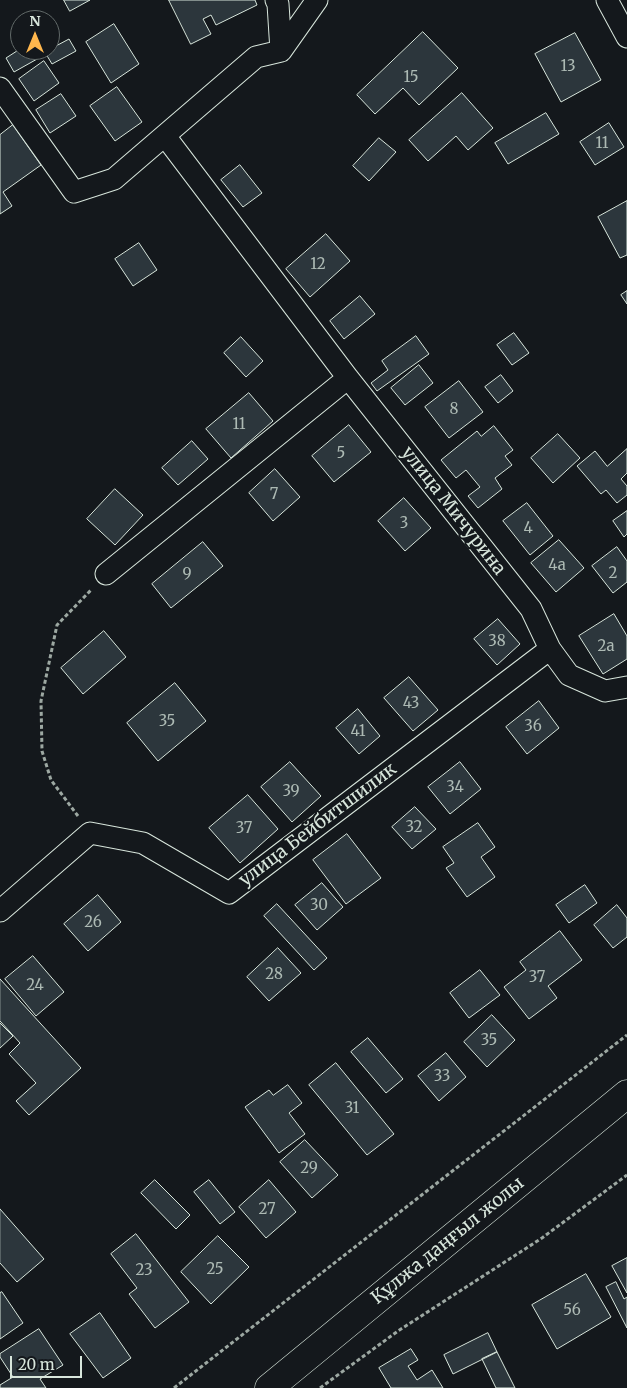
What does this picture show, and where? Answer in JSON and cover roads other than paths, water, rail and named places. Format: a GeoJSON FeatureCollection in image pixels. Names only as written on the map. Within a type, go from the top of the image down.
{"type":"FeatureCollection","features":[{"type":"Feature","properties":{"kind":"main road","name":"Құлжа даңғыл жолы"},"geometry":{"type":"LineString","coordinates":[[269,1388],[627,1094]]}},
{"type":"Feature","properties":{"kind":"street"},"geometry":{"type":"LineString","coordinates":[[276,0],[278,4],[281,51]]}},
{"type":"Feature","properties":{"kind":"street"},"geometry":{"type":"LineString","coordinates":[[0,88],[74,192],[114,179],[256,57],[281,51],[318,0]]}},
{"type":"Feature","properties":{"kind":"street"},"geometry":{"type":"LineString","coordinates":[[607,0],[627,37]]}},
{"type":"Feature","properties":{"kind":"street","name":"улица Мичурина"},"geometry":{"type":"LineString","coordinates":[[165,136],[348,378],[531,609],[550,649]]}},
{"type":"Feature","properties":{"kind":"street"},"geometry":{"type":"LineString","coordinates":[[106,574],[348,378]]}},
{"type":"Feature","properties":{"kind":"street"},"geometry":{"type":"LineString","coordinates":[[550,649],[569,675],[605,690],[627,687]]}},
{"type":"Feature","properties":{"kind":"street","name":"улица Бейбитшилик"},"geometry":{"type":"LineString","coordinates":[[0,911],[90,833],[143,843],[229,892],[550,649]]}}]}
